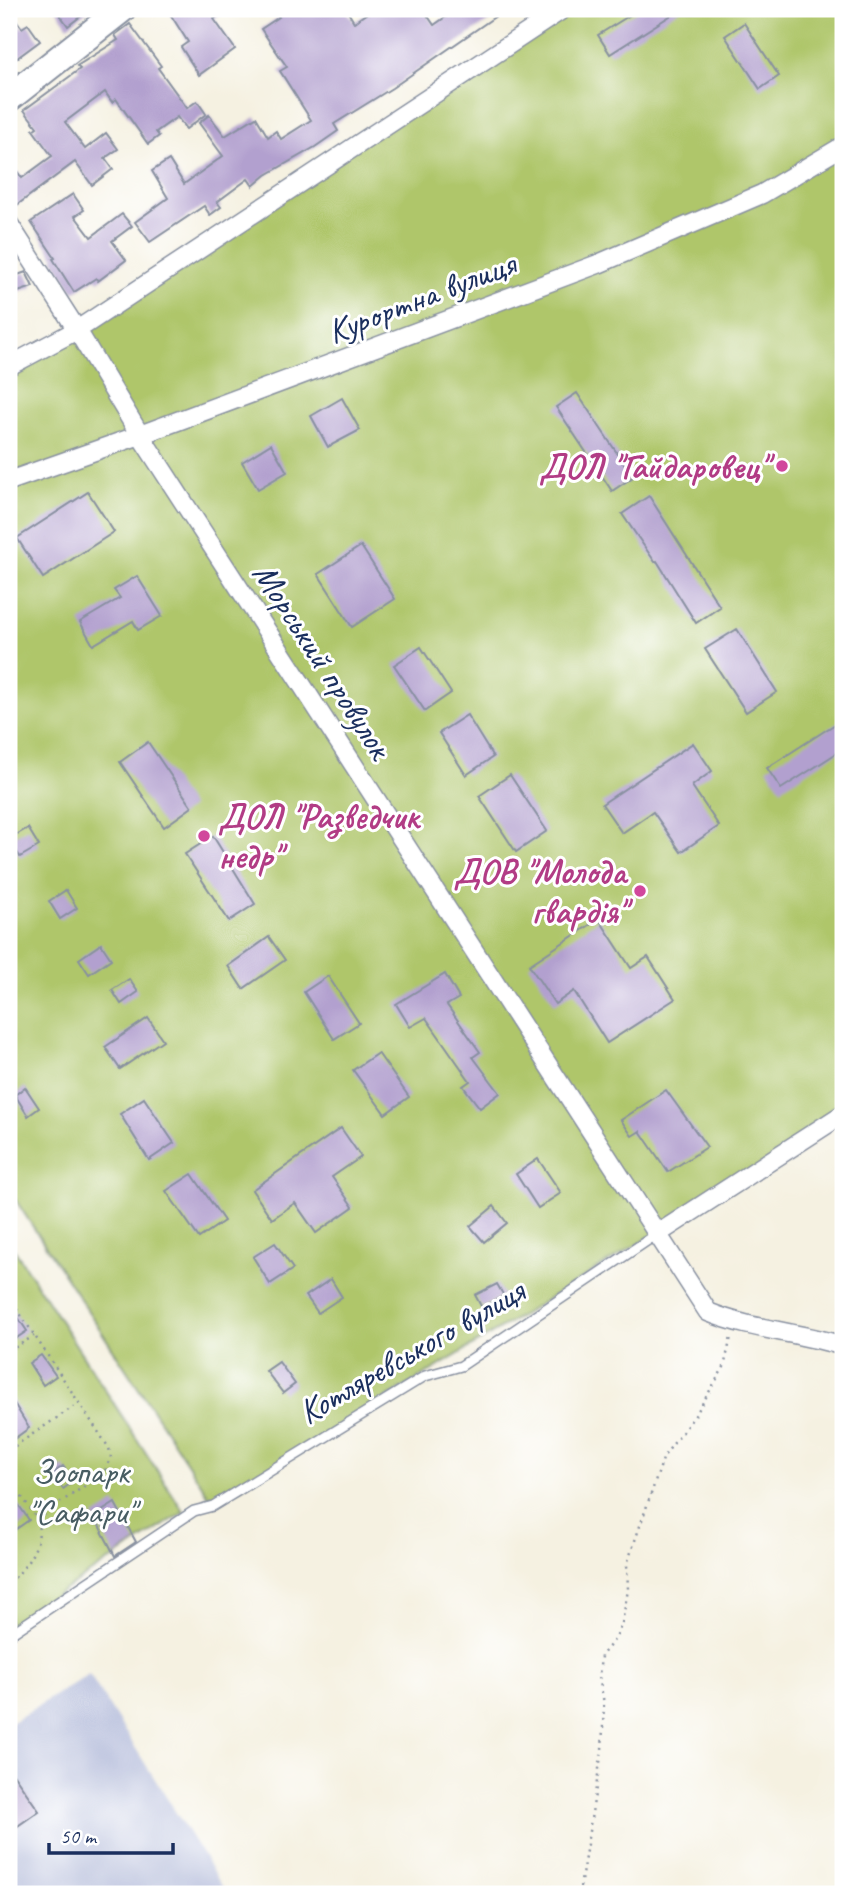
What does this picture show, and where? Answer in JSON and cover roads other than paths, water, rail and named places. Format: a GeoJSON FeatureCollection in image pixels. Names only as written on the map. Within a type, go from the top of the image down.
{"type":"FeatureCollection","features":[{"type":"Feature","properties":{"kind":"main road"},"geometry":{"type":"LineString","coordinates":[[9,98],[122,9]]}},
{"type":"Feature","properties":{"kind":"street"},"geometry":{"type":"LineString","coordinates":[[9,366],[77,330],[563,9]]}},
{"type":"Feature","properties":{"kind":"street","name":"Курортна вулиця"},"geometry":{"type":"LineString","coordinates":[[9,481],[140,435],[598,264],[762,194],[843,146]]}},
{"type":"Feature","properties":{"kind":"street","name":"Морський провулок"},"geometry":{"type":"LineString","coordinates":[[9,224],[140,435],[708,1312],[733,1322],[821,1339],[843,1346]]}},
{"type":"Feature","properties":{"kind":"street","name":"Котляревського вулиця"},"geometry":{"type":"LineString","coordinates":[[659,1233],[843,1114]]}},
{"type":"Feature","properties":{"kind":"lane","name":"Котляревського вулиця"},"geometry":{"type":"LineString","coordinates":[[9,1635],[194,1511],[213,1506],[425,1376],[461,1366],[659,1233]]}},
{"type":"Feature","properties":{"kind":"place","name":"ДОЛ \"Гайдаровец\""},"geometry":{"type":"Point","coordinates":[782,466]}},
{"type":"Feature","properties":{"kind":"place","name":"ДОЛ \"Разведчик недр\""},"geometry":{"type":"Point","coordinates":[204,836]}},
{"type":"Feature","properties":{"kind":"place","name":"ДОВ \"Молода гвардія\""},"geometry":{"type":"Point","coordinates":[640,891]}},
{"type":"Feature","properties":{"kind":"park label","name":"Зоопарк \"Сафари\""},"geometry":{"type":"Point","coordinates":[81,1491]}}]}
